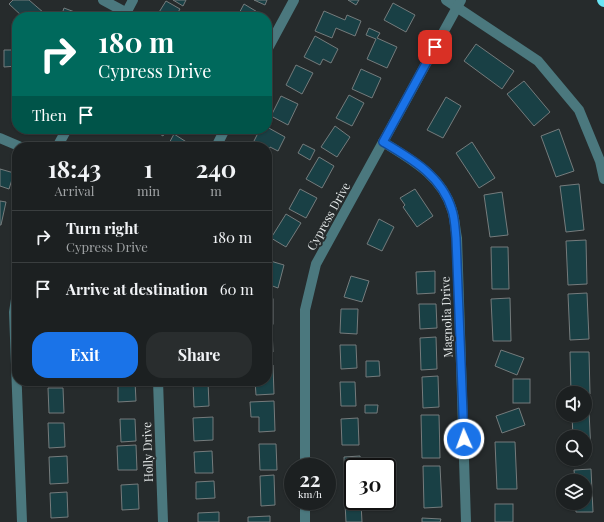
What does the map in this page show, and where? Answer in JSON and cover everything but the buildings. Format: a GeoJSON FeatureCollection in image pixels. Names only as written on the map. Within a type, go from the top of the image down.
{"type":"FeatureCollection","features":[{"type":"Feature","properties":{"kind":"street"},"geometry":{"type":"LineString","coordinates":[[103,0],[121,12]]}},
{"type":"Feature","properties":{"kind":"street"},"geometry":{"type":"LineString","coordinates":[[128,12],[134,0]]}},
{"type":"Feature","properties":{"kind":"street"},"geometry":{"type":"LineString","coordinates":[[272,41],[294,0]]}},
{"type":"Feature","properties":{"kind":"street"},"geometry":{"type":"LineString","coordinates":[[446,0],[459,3],[538,61],[579,110],[600,161],[604,179]]}},
{"type":"Feature","properties":{"kind":"street","name":"Cypress Drive"},"geometry":{"type":"LineString","coordinates":[[305,458],[305,310],[316,264],[459,3]]}},
{"type":"Feature","properties":{"kind":"street"},"geometry":{"type":"LineString","coordinates":[[0,138],[12,143]]}},
{"type":"Feature","properties":{"kind":"street","name":"Magnolia Drive"},"geometry":{"type":"LineString","coordinates":[[383,142],[418,164],[440,184],[452,210],[456,238],[466,522]]}},
{"type":"Feature","properties":{"kind":"street"},"geometry":{"type":"LineString","coordinates":[[17,386],[22,522]]}},
{"type":"Feature","properties":{"kind":"street","name":"Holly Drive"},"geometry":{"type":"LineString","coordinates":[[158,386],[163,522]]}},
{"type":"Feature","properties":{"kind":"street"},"geometry":{"type":"LineString","coordinates":[[305,522],[306,510]]}},
{"type":"Feature","properties":{"kind":"route"},"geometry":{"type":"LineString","coordinates":[[435,47],[383,142],[418,164],[440,184],[452,210],[456,238],[464,439]]}}]}
